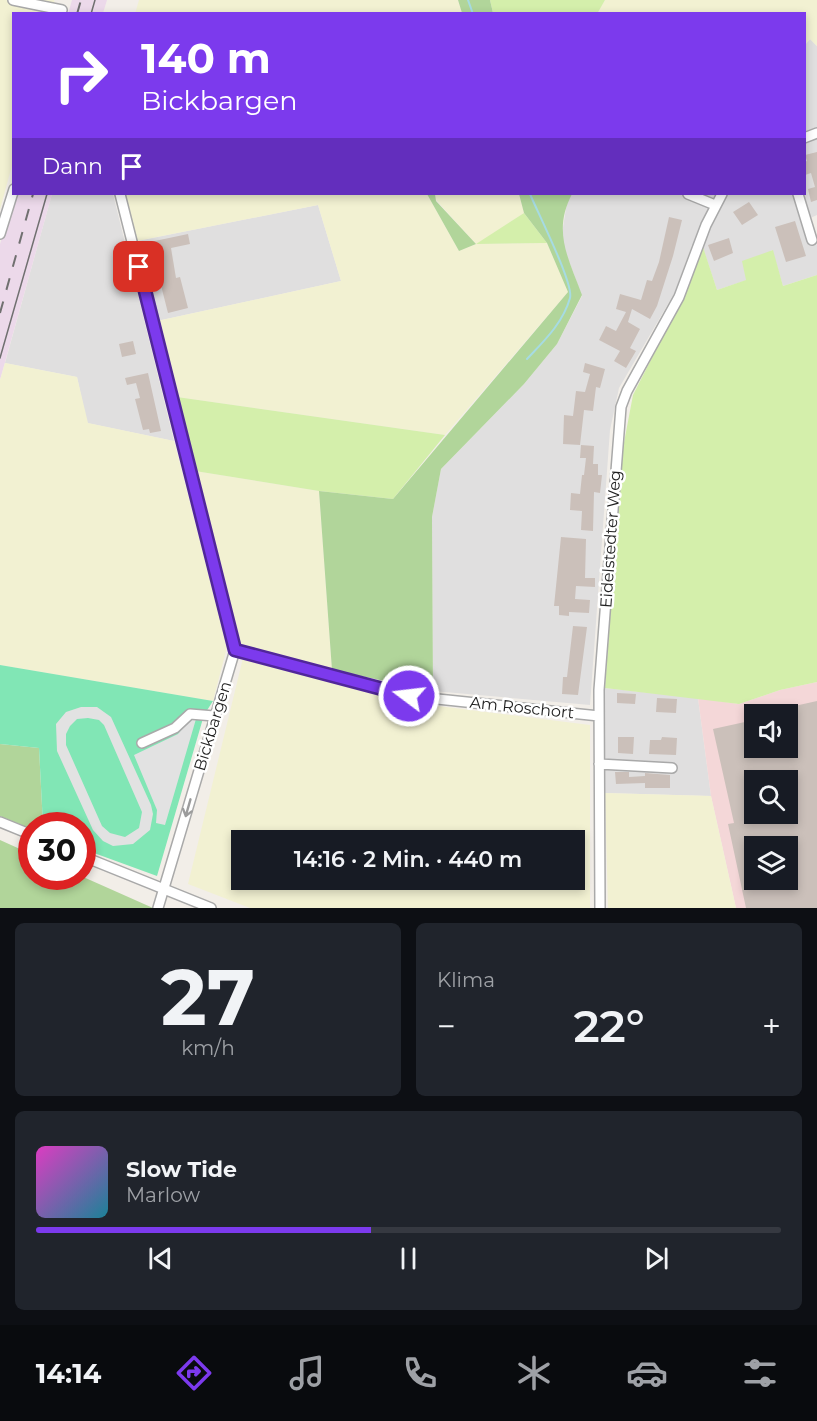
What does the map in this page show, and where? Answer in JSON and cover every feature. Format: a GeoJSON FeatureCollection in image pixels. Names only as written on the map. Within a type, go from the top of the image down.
{"type":"FeatureCollection","features":[{"type":"Feature","properties":{"kind":"street"},"geometry":{"type":"LineString","coordinates":[[13,0],[62,8]]}},
{"type":"Feature","properties":{"kind":"street"},"geometry":{"type":"LineString","coordinates":[[0,234],[12,195]]}},
{"type":"Feature","properties":{"kind":"street"},"geometry":{"type":"LineString","coordinates":[[120,195],[235,650]]}},
{"type":"Feature","properties":{"kind":"street"},"geometry":{"type":"LineString","coordinates":[[691,195],[716,205]]}},
{"type":"Feature","properties":{"kind":"street","name":"Eidelstedter Weg"},"geometry":{"type":"LineString","coordinates":[[600,908],[599,716],[621,407],[627,391],[679,297],[721,195]]}},
{"type":"Feature","properties":{"kind":"street"},"geometry":{"type":"LineString","coordinates":[[798,195],[812,240]]}},
{"type":"Feature","properties":{"kind":"street","name":"Am Roschort"},"geometry":{"type":"LineString","coordinates":[[235,650],[409,696],[599,716]]}},
{"type":"Feature","properties":{"kind":"street","name":"Bickbargen"},"geometry":{"type":"LineString","coordinates":[[158,908],[235,650]]}},
{"type":"Feature","properties":{"kind":"street"},"geometry":{"type":"LineString","coordinates":[[142,743],[175,728],[190,714],[214,716]]}},
{"type":"Feature","properties":{"kind":"street"},"geometry":{"type":"LineString","coordinates":[[599,764],[672,768]]}},
{"type":"Feature","properties":{"kind":"street"},"geometry":{"type":"LineString","coordinates":[[0,822],[18,829]]}},
{"type":"Feature","properties":{"kind":"street"},"geometry":{"type":"LineString","coordinates":[[96,861],[211,908]]}},
{"type":"Feature","properties":{"kind":"shaded area"},"geometry":{"type":"Polygon","coordinates":[[[72,0],[107,0],[103,12],[69,12],[72,0]]]}},
{"type":"Feature","properties":{"kind":"shaded area"},"geometry":{"type":"Polygon","coordinates":[[[810,39],[817,46],[817,215],[808,219],[817,246],[817,275],[783,286],[772,250],[747,280],[717,290],[703,248],[692,245],[675,292],[619,388],[610,430],[590,705],[433,691],[432,517],[441,469],[524,384],[557,344],[582,296],[561,240],[567,202],[571,195],[806,195],[806,44],[810,39]]]}},
{"type":"Feature","properties":{"kind":"shaded area"},"geometry":{"type":"Polygon","coordinates":[[[16,195],[52,195],[0,380],[0,244],[16,195]]]}},
{"type":"Feature","properties":{"kind":"shaded area"},"geometry":{"type":"Polygon","coordinates":[[[52,195],[113,195],[174,441],[87,423],[77,377],[5,363],[52,195]]]}},
{"type":"Feature","properties":{"kind":"shaded area"},"geometry":{"type":"Polygon","coordinates":[[[318,205],[341,281],[157,321],[137,241],[318,205]]]}},
{"type":"Feature","properties":{"kind":"shaded area"},"geometry":{"type":"Polygon","coordinates":[[[817,682],[817,908],[736,908],[711,796],[698,698],[739,704],[780,690],[817,682]]]}},
{"type":"Feature","properties":{"kind":"shaded area"},"geometry":{"type":"Polygon","coordinates":[[[605,688],[698,698],[711,796],[605,793],[605,688]]]}},
{"type":"Feature","properties":{"kind":"shaded area"},"geometry":{"type":"Polygon","coordinates":[[[81,707],[97,707],[111,717],[153,814],[150,830],[133,844],[113,846],[103,841],[96,833],[96,812],[102,826],[110,833],[125,837],[139,828],[142,812],[104,725],[99,720],[77,719],[66,734],[66,745],[96,812],[85,812],[57,751],[56,724],[66,712],[81,707]]]}},
{"type":"Feature","properties":{"kind":"shaded area"},"geometry":{"type":"Polygon","coordinates":[[[191,718],[196,719],[165,825],[156,823],[157,810],[134,755],[178,734],[191,718]]]}},
{"type":"Feature","properties":{"kind":"green space"},"geometry":{"type":"Polygon","coordinates":[[[0,0],[54,0],[55,12],[12,12],[12,166],[0,209],[0,0]]]}},
{"type":"Feature","properties":{"kind":"green space"},"geometry":{"type":"Polygon","coordinates":[[[139,0],[458,0],[462,12],[136,12],[139,0]]]}},
{"type":"Feature","properties":{"kind":"green space"},"geometry":{"type":"Polygon","coordinates":[[[458,0],[490,0],[493,12],[462,12],[458,0]]]}},
{"type":"Feature","properties":{"kind":"green space"},"geometry":{"type":"Polygon","coordinates":[[[490,0],[605,0],[598,12],[493,12],[490,0]]]}},
{"type":"Feature","properties":{"kind":"green space"},"geometry":{"type":"Polygon","coordinates":[[[605,0],[817,0],[817,46],[810,39],[806,44],[806,12],[598,12],[605,0]]]}},
{"type":"Feature","properties":{"kind":"green space"},"geometry":{"type":"Polygon","coordinates":[[[124,195],[428,195],[459,251],[476,244],[436,200],[435,195],[519,195],[524,213],[477,244],[547,243],[568,292],[445,435],[177,397],[157,321],[341,281],[318,205],[137,241],[124,195]]]}},
{"type":"Feature","properties":{"kind":"green space"},"geometry":{"type":"Polygon","coordinates":[[[428,195],[435,195],[436,201],[476,244],[459,251],[428,195]]]}},
{"type":"Feature","properties":{"kind":"green space"},"geometry":{"type":"Polygon","coordinates":[[[519,195],[572,195],[563,221],[563,233],[568,257],[582,295],[557,344],[524,384],[441,469],[432,517],[433,691],[332,670],[319,491],[393,499],[568,292],[547,243],[524,213],[519,195]]]}},
{"type":"Feature","properties":{"kind":"green space"},"geometry":{"type":"Polygon","coordinates":[[[524,213],[547,243],[476,244],[524,213]]]}},
{"type":"Feature","properties":{"kind":"green space"},"geometry":{"type":"Polygon","coordinates":[[[703,247],[717,290],[746,280],[742,261],[773,250],[783,286],[817,275],[817,682],[780,690],[739,704],[605,688],[622,453],[633,395],[689,285],[703,247]]]}},
{"type":"Feature","properties":{"kind":"green space"},"geometry":{"type":"Polygon","coordinates":[[[5,363],[77,377],[88,423],[174,441],[227,647],[213,701],[0,665],[0,380],[5,363]]]}},
{"type":"Feature","properties":{"kind":"green space"},"geometry":{"type":"Polygon","coordinates":[[[177,397],[445,435],[393,499],[319,491],[195,471],[177,397]]]}},
{"type":"Feature","properties":{"kind":"green space"},"geometry":{"type":"Polygon","coordinates":[[[195,471],[319,491],[332,670],[239,644],[195,471]]]}},
{"type":"Feature","properties":{"kind":"green space"},"geometry":{"type":"Polygon","coordinates":[[[243,658],[430,705],[590,725],[590,908],[250,908],[188,884],[243,658]]]}},
{"type":"Feature","properties":{"kind":"green space"},"geometry":{"type":"Polygon","coordinates":[[[0,665],[213,701],[204,715],[157,876],[96,854],[96,812],[42,812],[39,748],[0,744],[0,665]]]}},
{"type":"Feature","properties":{"kind":"green space"},"geometry":{"type":"Polygon","coordinates":[[[0,744],[39,748],[42,812],[18,812],[18,824],[0,816],[0,744]]]}},
{"type":"Feature","properties":{"kind":"green space"},"geometry":{"type":"Polygon","coordinates":[[[605,793],[711,796],[736,908],[608,908],[605,793]]]}},
{"type":"Feature","properties":{"kind":"green space"},"geometry":{"type":"Polygon","coordinates":[[[0,840],[18,848],[18,890],[96,890],[96,883],[153,908],[0,908],[0,840]]]}},
{"type":"Feature","properties":{"kind":"building"},"geometry":{"type":"Polygon","coordinates":[[[817,152],[817,200],[811,202],[808,189],[815,187],[811,173],[806,175],[806,155],[817,152]]]}},
{"type":"Feature","properties":{"kind":"building"},"geometry":{"type":"Polygon","coordinates":[[[749,202],[758,215],[742,225],[733,212],[749,202]]]}},
{"type":"Feature","properties":{"kind":"building"},"geometry":{"type":"Polygon","coordinates":[[[669,217],[682,220],[673,256],[657,306],[650,319],[632,309],[628,322],[640,329],[630,348],[636,351],[626,368],[614,361],[620,351],[599,340],[606,326],[616,331],[626,312],[616,309],[620,294],[641,300],[647,280],[652,281],[659,262],[669,217]]]}},
{"type":"Feature","properties":{"kind":"building"},"geometry":{"type":"Polygon","coordinates":[[[795,221],[806,256],[786,262],[775,227],[795,221]]]}},
{"type":"Feature","properties":{"kind":"building"},"geometry":{"type":"Polygon","coordinates":[[[188,234],[190,244],[171,248],[176,278],[180,277],[188,308],[168,313],[150,242],[188,234]]]}},
{"type":"Feature","properties":{"kind":"building"},"geometry":{"type":"Polygon","coordinates":[[[729,238],[733,253],[714,261],[708,245],[729,238]]]}},
{"type":"Feature","properties":{"kind":"building"},"geometry":{"type":"Polygon","coordinates":[[[133,341],[136,354],[122,357],[119,344],[133,341]]]}},
{"type":"Feature","properties":{"kind":"building"},"geometry":{"type":"Polygon","coordinates":[[[585,363],[605,369],[600,388],[596,387],[593,411],[584,410],[580,445],[563,444],[564,415],[573,416],[576,391],[585,392],[590,374],[583,372],[585,363]]]}},
{"type":"Feature","properties":{"kind":"building"},"geometry":{"type":"Polygon","coordinates":[[[148,373],[161,431],[150,433],[149,429],[143,430],[135,399],[140,398],[136,383],[127,385],[125,378],[148,373]]]}},
{"type":"Feature","properties":{"kind":"building"},"geometry":{"type":"Polygon","coordinates":[[[581,445],[594,446],[593,464],[598,464],[598,475],[602,475],[600,493],[594,492],[593,531],[581,530],[582,511],[570,510],[571,493],[580,494],[582,475],[584,475],[586,458],[580,458],[581,445]]]}},
{"type":"Feature","properties":{"kind":"building"},"geometry":{"type":"Polygon","coordinates":[[[561,537],[586,539],[585,578],[595,578],[595,587],[576,586],[575,599],[590,600],[589,613],[569,612],[569,616],[559,615],[559,606],[554,606],[561,537]]]}},
{"type":"Feature","properties":{"kind":"building"},"geometry":{"type":"Polygon","coordinates":[[[573,626],[587,627],[578,695],[562,694],[563,677],[567,677],[573,626]]]}},
{"type":"Feature","properties":{"kind":"building"},"geometry":{"type":"Polygon","coordinates":[[[617,693],[636,694],[635,704],[617,703],[617,693]]]}},
{"type":"Feature","properties":{"kind":"building"},"geometry":{"type":"Polygon","coordinates":[[[657,698],[677,699],[676,713],[656,712],[657,698]]]}},
{"type":"Feature","properties":{"kind":"building"},"geometry":{"type":"Polygon","coordinates":[[[817,701],[817,908],[746,908],[728,824],[734,823],[713,729],[744,722],[744,758],[798,758],[798,705],[817,701]]]}},
{"type":"Feature","properties":{"kind":"building"},"geometry":{"type":"Polygon","coordinates":[[[618,737],[634,737],[633,754],[618,753],[618,737]]]}},
{"type":"Feature","properties":{"kind":"building"},"geometry":{"type":"Polygon","coordinates":[[[662,737],[677,738],[676,755],[649,754],[650,740],[661,740],[662,737]]]}},
{"type":"Feature","properties":{"kind":"building"},"geometry":{"type":"Polygon","coordinates":[[[615,772],[629,772],[629,777],[645,776],[645,773],[670,775],[670,788],[645,788],[645,783],[616,784],[615,772]]]}},
{"type":"Feature","properties":{"kind":"waterway"},"geometry":{"type":"LineString","coordinates":[[468,0],[472,12]]}},
{"type":"Feature","properties":{"kind":"waterway"},"geometry":{"type":"LineString","coordinates":[[527,359],[558,324],[570,298],[570,290],[561,263],[530,195]]}},
{"type":"Feature","properties":{"kind":"tram line"},"geometry":{"type":"LineString","coordinates":[[92,12],[95,0]]}},
{"type":"Feature","properties":{"kind":"tram line"},"geometry":{"type":"LineString","coordinates":[[0,358],[47,195]]}},
{"type":"Feature","properties":{"kind":"railway"},"geometry":{"type":"LineString","coordinates":[[78,12],[81,0]]}},
{"type":"Feature","properties":{"kind":"railway"},"geometry":{"type":"LineString","coordinates":[[0,313],[33,195]]}},
{"type":"Feature","properties":{"kind":"route"},"geometry":{"type":"LineString","coordinates":[[139,267],[235,650],[409,696]]}}]}
